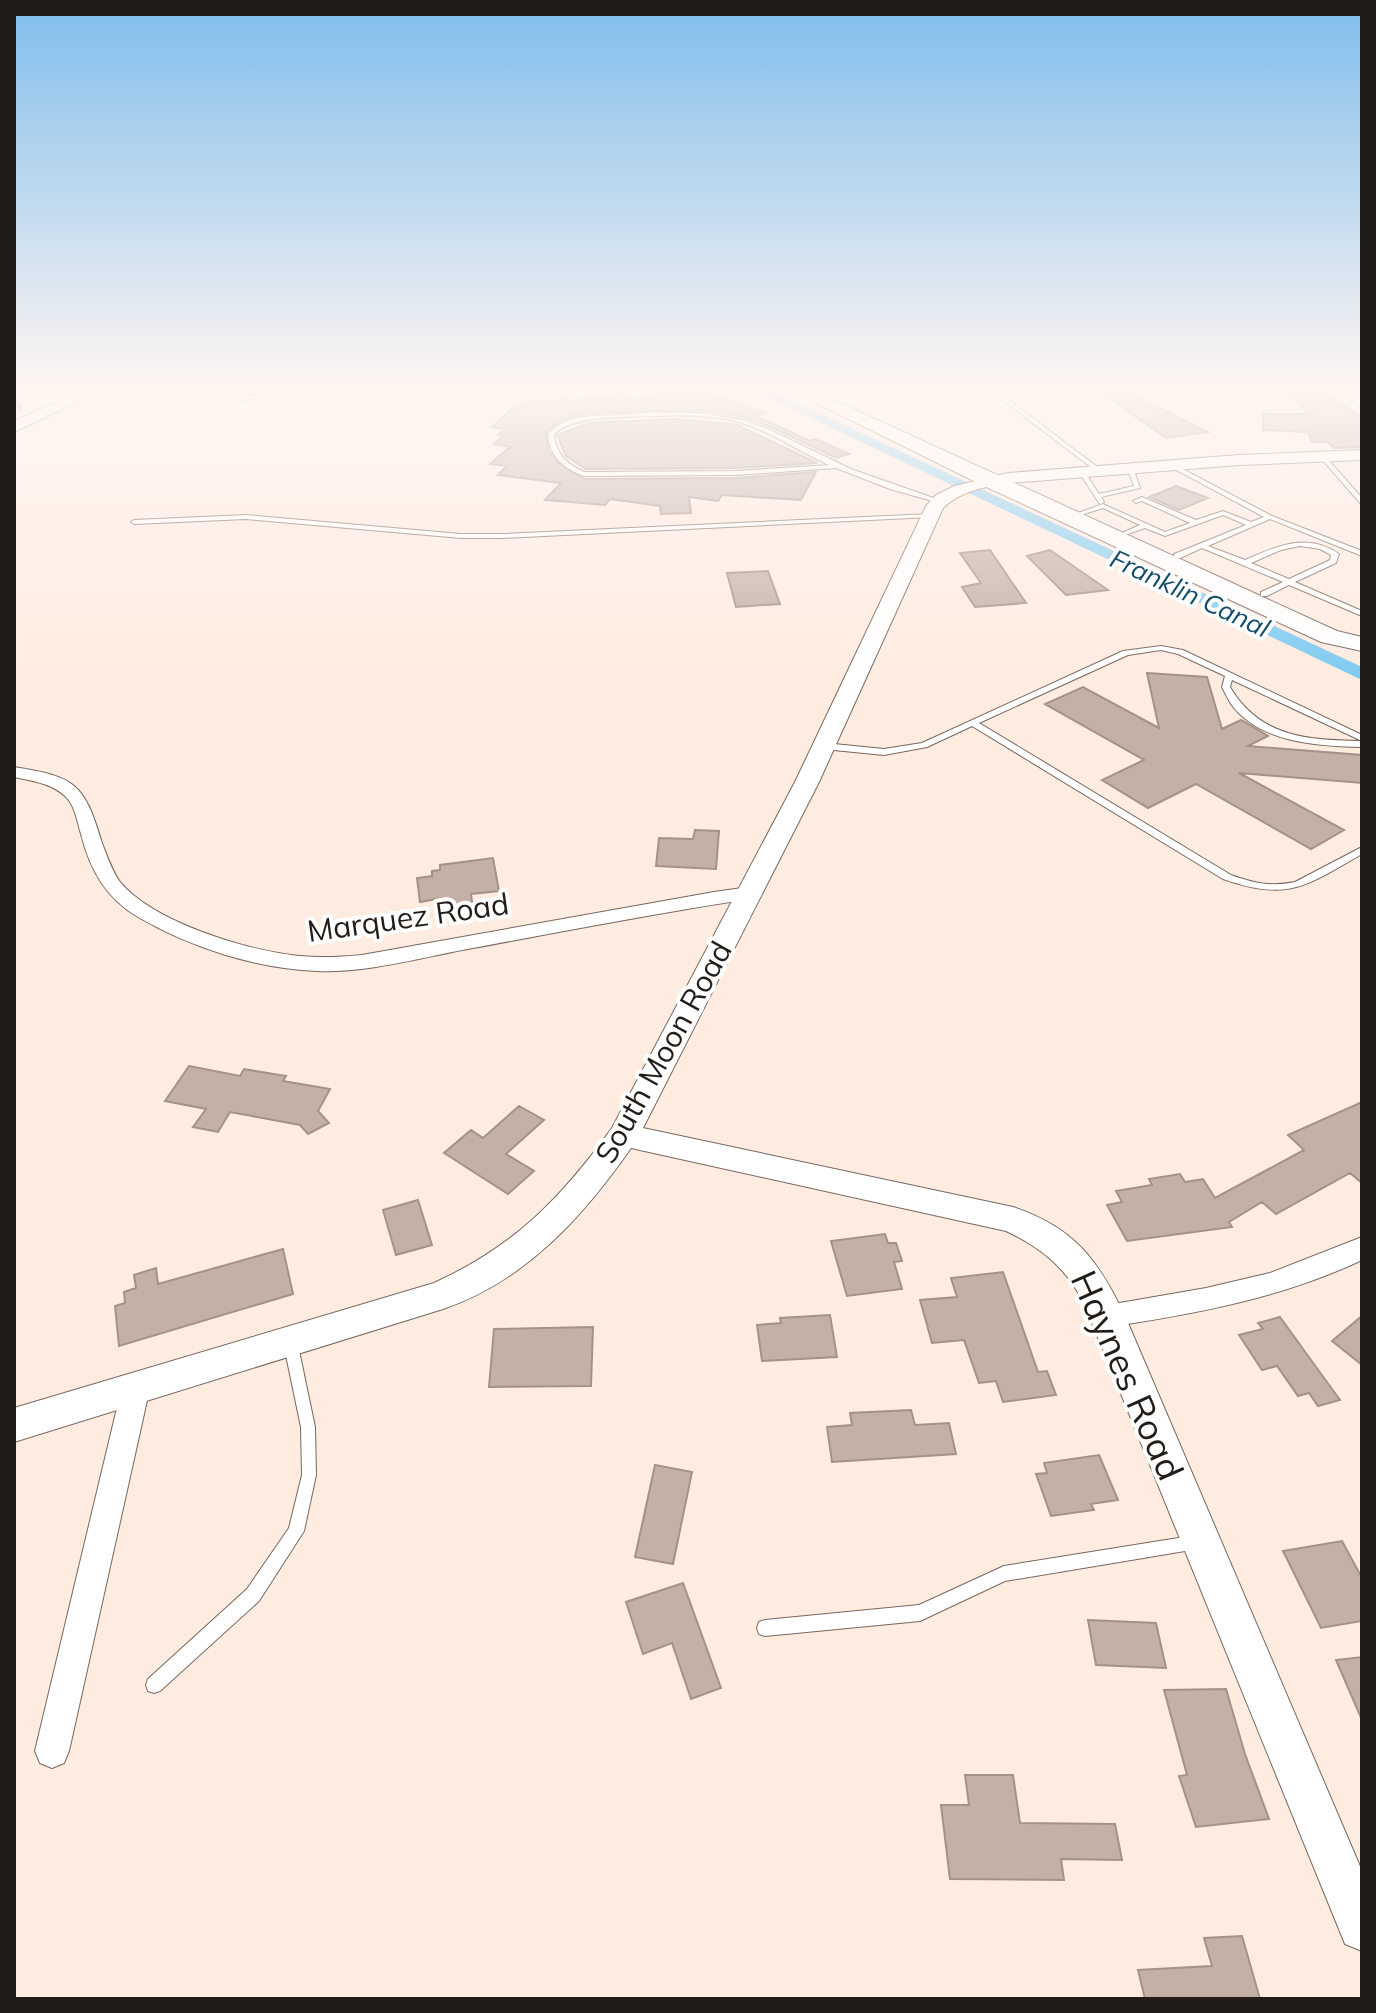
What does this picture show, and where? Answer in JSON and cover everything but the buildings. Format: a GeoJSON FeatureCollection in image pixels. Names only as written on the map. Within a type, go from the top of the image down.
{"type":"FeatureCollection","features":[{"type":"Feature","properties":{"kind":"main road"},"geometry":{"type":"LineString","coordinates":[[951,483],[966,492],[1330,637],[1360,641]]}},
{"type":"Feature","properties":{"kind":"main road"},"geometry":{"type":"LineString","coordinates":[[953,483],[966,492],[1098,506],[1134,525],[1177,556],[1344,630],[1360,641]]}},
{"type":"Feature","properties":{"kind":"street"},"geometry":{"type":"LineString","coordinates":[[966,492],[1019,483]]}},
{"type":"Feature","properties":{"kind":"street","name":"South Moon Road"},"geometry":{"type":"LineString","coordinates":[[14,1425],[443,1295],[488,1274],[524,1248],[563,1213],[624,1135],[824,746],[966,492]]}},
{"type":"Feature","properties":{"kind":"street","name":"Marquez Road"},"geometry":{"type":"LineString","coordinates":[[14,772],[50,780],[73,792],[86,811],[105,875],[127,900],[170,925],[225,944],[300,963],[344,962],[429,949],[749,893]]}},
{"type":"Feature","properties":{"kind":"street","name":"Haynes Road"},"geometry":{"type":"LineString","coordinates":[[624,1135],[1013,1220],[1038,1231],[1081,1263],[1108,1316],[1362,1927]]}},
{"type":"Feature","properties":{"kind":"street"},"geometry":{"type":"LineString","coordinates":[[1108,1316],[1208,1302],[1250,1291],[1362,1248]]}},
{"type":"Feature","properties":{"kind":"street"},"geometry":{"type":"LineString","coordinates":[[52,1751],[136,1387]]}},
{"type":"Feature","properties":{"kind":"lane"},"geometry":{"type":"LineString","coordinates":[[878,483],[895,490],[966,492]]}},
{"type":"Feature","properties":{"kind":"lane"},"geometry":{"type":"LineString","coordinates":[[1093,483],[1098,506]]}},
{"type":"Feature","properties":{"kind":"lane"},"geometry":{"type":"LineString","coordinates":[[1136,483],[1139,500],[1197,523]]}},
{"type":"Feature","properties":{"kind":"lane"},"geometry":{"type":"LineString","coordinates":[[1205,483],[1270,517],[1362,554]]}},
{"type":"Feature","properties":{"kind":"lane"},"geometry":{"type":"LineString","coordinates":[[1345,483],[1362,502]]}},
{"type":"Feature","properties":{"kind":"lane"},"geometry":{"type":"LineString","coordinates":[[1098,506],[1138,487]]}},
{"type":"Feature","properties":{"kind":"lane"},"geometry":{"type":"LineString","coordinates":[[134,522],[246,517],[461,536],[502,536],[966,492]]}},
{"type":"Feature","properties":{"kind":"lane"},"geometry":{"type":"LineString","coordinates":[[1098,506],[1123,505]]}},
{"type":"Feature","properties":{"kind":"lane"},"geometry":{"type":"LineString","coordinates":[[1140,513],[1134,525],[1165,534],[1223,513],[1248,523]]}},
{"type":"Feature","properties":{"kind":"lane"},"geometry":{"type":"LineString","coordinates":[[1177,556],[1248,523],[1270,517]]}},
{"type":"Feature","properties":{"kind":"lane"},"geometry":{"type":"LineString","coordinates":[[1245,563],[1291,543],[1323,546],[1335,554],[1333,561],[1264,594]]}},
{"type":"Feature","properties":{"kind":"lane"},"geometry":{"type":"LineString","coordinates":[[1200,545],[1362,614]]}},
{"type":"Feature","properties":{"kind":"lane"},"geometry":{"type":"LineString","coordinates":[[824,746],[861,751],[906,751],[1126,653],[1145,649],[1180,652],[1362,741]]}},
{"type":"Feature","properties":{"kind":"lane"},"geometry":{"type":"LineString","coordinates":[[1229,675],[1226,687],[1240,712],[1278,733],[1317,742],[1362,741]]}},
{"type":"Feature","properties":{"kind":"lane"},"geometry":{"type":"LineString","coordinates":[[973,723],[1227,877],[1247,886],[1266,891],[1296,887],[1362,850]]}},
{"type":"Feature","properties":{"kind":"lane"},"geometry":{"type":"LineString","coordinates":[[154,1685],[253,1595],[296,1531],[309,1475],[308,1427],[290,1341]]}},
{"type":"Feature","properties":{"kind":"lane"},"geometry":{"type":"LineString","coordinates":[[765,1628],[920,1613],[1004,1574],[1202,1541]]}},
{"type":"Feature","properties":{"kind":"waterway","name":"Franklin Canal"},"geometry":{"type":"LineString","coordinates":[[956,483],[1362,674]]}}]}
